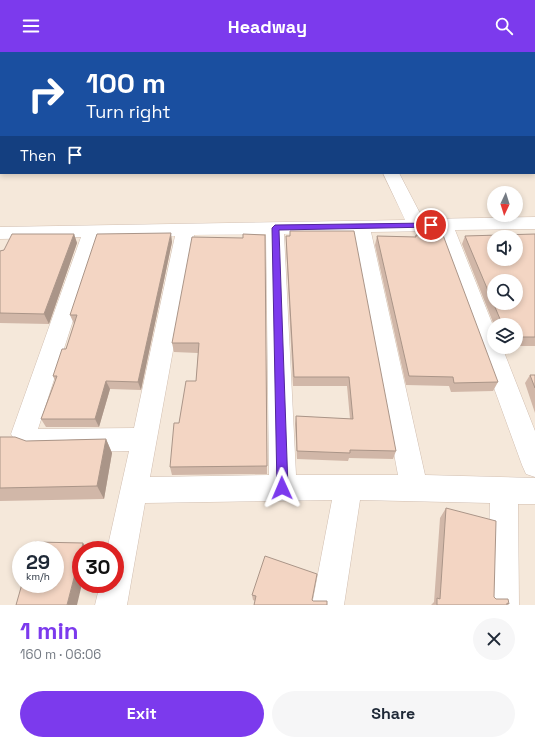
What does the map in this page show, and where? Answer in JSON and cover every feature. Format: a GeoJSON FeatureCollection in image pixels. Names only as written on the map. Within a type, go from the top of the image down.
{"type":"FeatureCollection","features":[{"type":"Feature","properties":{"kind":"street"},"geometry":{"type":"LineString","coordinates":[[392,174],[417,225]]}},
{"type":"Feature","properties":{"kind":"street"},"geometry":{"type":"LineString","coordinates":[[4,238],[93,231],[417,225],[534,225]]}},
{"type":"Feature","properties":{"kind":"street"},"geometry":{"type":"LineString","coordinates":[[444,225],[535,465]]}},
{"type":"Feature","properties":{"kind":"street"},"geometry":{"type":"LineString","coordinates":[[361,226],[414,489]]}},
{"type":"Feature","properties":{"kind":"street"},"geometry":{"type":"LineString","coordinates":[[275,228],[282,488]]}},
{"type":"Feature","properties":{"kind":"street"},"geometry":{"type":"LineString","coordinates":[[111,605],[186,229]]}},
{"type":"Feature","properties":{"kind":"street"},"geometry":{"type":"LineString","coordinates":[[93,231],[24,434],[28,439],[35,441],[144,439]]}},
{"type":"Feature","properties":{"kind":"street"},"geometry":{"type":"LineString","coordinates":[[328,605],[348,487]]}},
{"type":"Feature","properties":{"kind":"street"},"geometry":{"type":"LineString","coordinates":[[134,490],[348,487],[535,491]]}},
{"type":"Feature","properties":{"kind":"street"},"geometry":{"type":"LineString","coordinates":[[503,605],[504,490]]}},
{"type":"Feature","properties":{"kind":"shaded area"},"geometry":{"type":"Polygon","coordinates":[[[0,174],[535,174],[535,605],[0,605],[0,174]]]}},
{"type":"Feature","properties":{"kind":"building"},"geometry":{"type":"Polygon","coordinates":[[[290,231],[354,231],[396,451],[350,450],[350,453],[297,451],[296,416],[353,419],[349,377],[294,377],[286,236],[290,236],[290,231]]]}},
{"type":"Feature","properties":{"kind":"building"},"geometry":{"type":"Polygon","coordinates":[[[171,233],[138,382],[106,381],[95,419],[41,419],[57,376],[53,376],[62,349],[66,349],[77,315],[70,315],[97,234],[171,233]]]}},
{"type":"Feature","properties":{"kind":"building"},"geometry":{"type":"Polygon","coordinates":[[[12,234],[74,234],[44,314],[0,313],[0,251],[4,250],[12,234]]]}},
{"type":"Feature","properties":{"kind":"building"},"geometry":{"type":"Polygon","coordinates":[[[243,234],[265,235],[267,466],[170,467],[174,423],[179,423],[186,381],[196,381],[199,343],[172,343],[192,237],[243,238],[243,234]]]}},
{"type":"Feature","properties":{"kind":"building"},"geometry":{"type":"Polygon","coordinates":[[[523,234],[535,234],[535,337],[523,337],[523,318],[500,318],[496,310],[523,310],[523,274],[487,274],[487,288],[465,236],[487,235],[487,266],[523,266],[523,234]]]}},
{"type":"Feature","properties":{"kind":"building"},"geometry":{"type":"Polygon","coordinates":[[[416,235],[443,235],[498,382],[454,383],[453,377],[409,376],[377,236],[416,237],[416,235]]]}},
{"type":"Feature","properties":{"kind":"building"},"geometry":{"type":"Polygon","coordinates":[[[530,375],[535,375],[535,388],[530,375]]]}},
{"type":"Feature","properties":{"kind":"building"},"geometry":{"type":"Polygon","coordinates":[[[0,437],[15,437],[26,441],[106,439],[97,486],[0,488],[0,437]]]}},
{"type":"Feature","properties":{"kind":"building"},"geometry":{"type":"Polygon","coordinates":[[[446,508],[496,521],[494,597],[496,599],[508,599],[509,604],[437,605],[437,598],[440,599],[446,508]]]}},
{"type":"Feature","properties":{"kind":"building"},"geometry":{"type":"Polygon","coordinates":[[[64,543],[72,543],[72,586],[67,605],[16,605],[19,593],[64,593],[64,543]]]}},
{"type":"Feature","properties":{"kind":"building"},"geometry":{"type":"Polygon","coordinates":[[[265,556],[317,574],[312,600],[327,601],[327,605],[254,605],[256,596],[252,595],[265,556]]]}},
{"type":"Feature","properties":{"kind":"route"},"geometry":{"type":"LineString","coordinates":[[282,488],[275,228],[431,225]]}}]}
